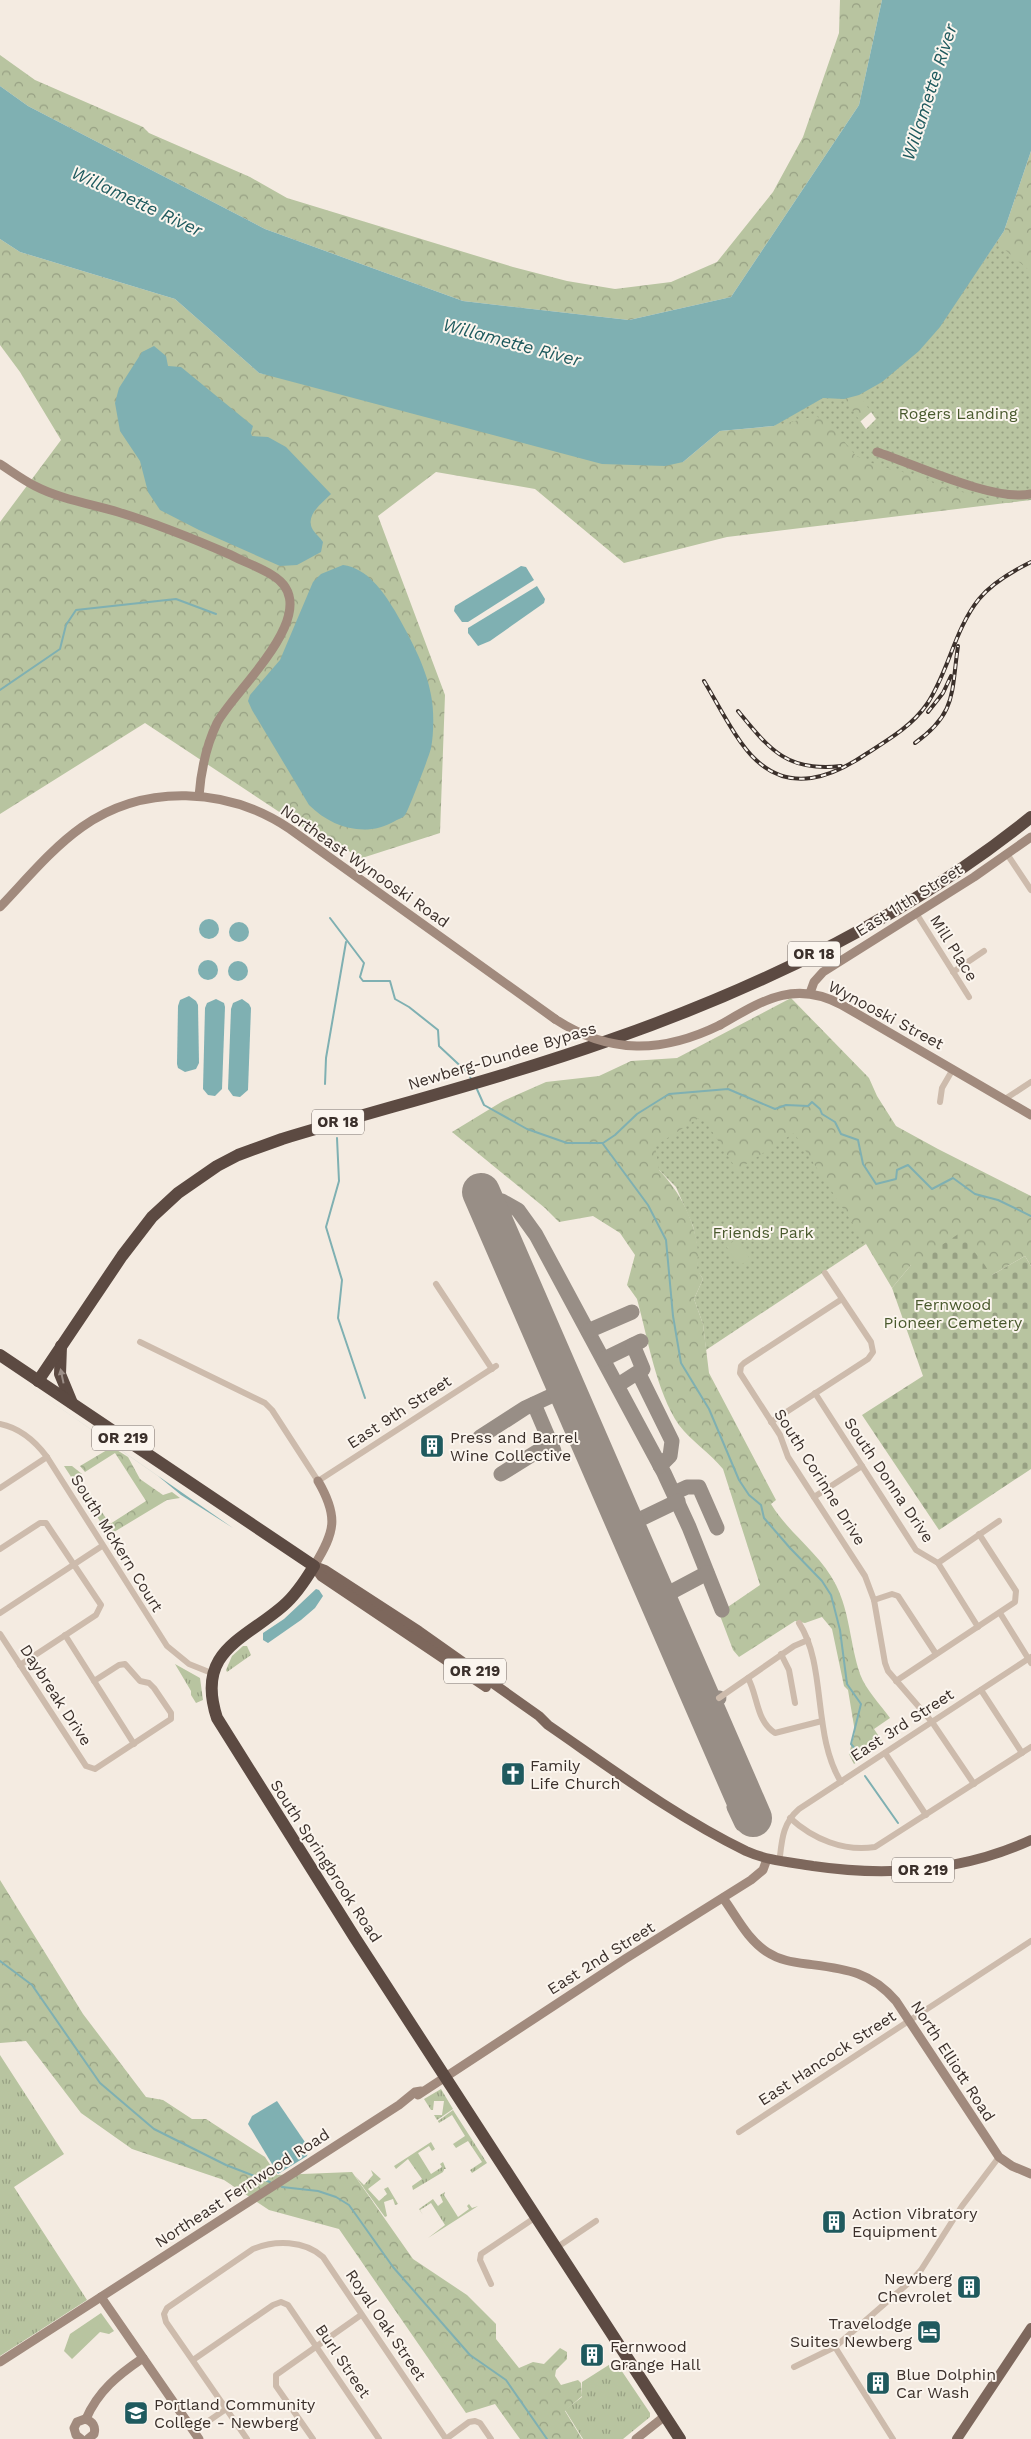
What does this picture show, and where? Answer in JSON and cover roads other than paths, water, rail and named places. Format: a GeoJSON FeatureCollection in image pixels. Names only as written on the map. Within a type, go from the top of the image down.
{"type":"FeatureCollection","features":[{"type":"Feature","properties":{"kind":"highway","name":"Newberg-Dundee Bypass"},"geometry":{"type":"LineString","coordinates":[[38,1380],[143,1228],[160,1210],[197,1178],[238,1155],[260,1146],[611,1040],[704,1004],[821,950],[936,885],[972,862],[1031,817]]}},
{"type":"Feature","properties":{"kind":"highway"},"geometry":{"type":"LineString","coordinates":[[61,1346],[60,1374],[72,1404]]}},
{"type":"Feature","properties":{"kind":"highway","name":"OR 219"},"geometry":{"type":"LineString","coordinates":[[0,1355],[314,1566]]}},
{"type":"Feature","properties":{"kind":"highway","name":"South Springbrook Road"},"geometry":{"type":"LineString","coordinates":[[314,1566],[297,1592],[282,1607],[239,1636],[227,1649],[215,1674],[213,1701],[221,1728],[680,2439]]}},
{"type":"Feature","properties":{"kind":"main road","name":"OR 219"},"geometry":{"type":"LineString","coordinates":[[314,1566],[325,1570],[419,1631],[539,1716],[548,1725],[670,1807],[746,1850],[767,1859],[794,1865],[811,1865],[876,1873],[928,1870],[970,1861],[1031,1840]]}},
{"type":"Feature","properties":{"kind":"main road","name":"OR 219"},"geometry":{"type":"LineString","coordinates":[[735,1844],[811,1865]]}},
{"type":"Feature","properties":{"kind":"main road"},"geometry":{"type":"LineString","coordinates":[[957,2439],[1031,2328]]}},
{"type":"Feature","properties":{"kind":"street"},"geometry":{"type":"LineString","coordinates":[[876,452],[951,479],[1011,496],[1031,494]]}},
{"type":"Feature","properties":{"kind":"street"},"geometry":{"type":"LineString","coordinates":[[0,464],[35,486],[168,528],[268,572],[286,585],[289,595],[288,607],[278,639],[260,668],[237,694],[218,722],[205,756],[199,796]]}},
{"type":"Feature","properties":{"kind":"street","name":"Northeast Wynooski Road"},"geometry":{"type":"LineString","coordinates":[[0,907],[66,839],[100,816],[134,802],[157,797],[199,796],[244,806],[282,823],[577,1033],[595,1040],[630,1046],[680,1042],[720,1025]]}},
{"type":"Feature","properties":{"kind":"street","name":"East 11th Street"},"geometry":{"type":"LineString","coordinates":[[810,993],[820,975],[1031,837]]}},
{"type":"Feature","properties":{"kind":"street"},"geometry":{"type":"LineString","coordinates":[[1007,854],[1031,890]]}},
{"type":"Feature","properties":{"kind":"street","name":"Mill Place"},"geometry":{"type":"LineString","coordinates":[[916,913],[969,997]]}},
{"type":"Feature","properties":{"kind":"street"},"geometry":{"type":"LineString","coordinates":[[953,972],[984,951]]}},
{"type":"Feature","properties":{"kind":"street","name":"Wynooski Street"},"geometry":{"type":"LineString","coordinates":[[720,1025],[775,996],[791,993],[810,993],[831,999],[1031,1114]]}},
{"type":"Feature","properties":{"kind":"street"},"geometry":{"type":"LineString","coordinates":[[940,1102],[942,1088],[953,1069]]}},
{"type":"Feature","properties":{"kind":"street"},"geometry":{"type":"LineString","coordinates":[[1005,1099],[1031,1082]]}},
{"type":"Feature","properties":{"kind":"street"},"geometry":{"type":"LineString","coordinates":[[771,1422],[868,1359],[873,1352],[871,1342],[825,1273]]}},
{"type":"Feature","properties":{"kind":"street","name":"East 9th Street"},"geometry":{"type":"LineString","coordinates":[[318,1481],[494,1368],[436,1284]]}},
{"type":"Feature","properties":{"kind":"street","name":"South Corinne Drive"},"geometry":{"type":"LineString","coordinates":[[842,1299],[741,1366],[742,1376],[780,1435],[788,1457],[862,1570],[874,1600],[885,1663],[896,1681],[932,1722],[974,1784]]}},
{"type":"Feature","properties":{"kind":"street"},"geometry":{"type":"LineString","coordinates":[[140,1342],[265,1403],[272,1410],[329,1501],[333,1521],[329,1540],[314,1566]]}},
{"type":"Feature","properties":{"kind":"street","name":"South Donna Drive"},"geometry":{"type":"LineString","coordinates":[[815,1394],[916,1550],[938,1563],[978,1627]]}},
{"type":"Feature","properties":{"kind":"street","name":"South McKern Court"},"geometry":{"type":"LineString","coordinates":[[0,1424],[11,1426],[23,1433],[47,1457],[166,1646],[189,1664],[215,1674]]}},
{"type":"Feature","properties":{"kind":"street"},"geometry":{"type":"LineString","coordinates":[[0,1488],[47,1457]]}},
{"type":"Feature","properties":{"kind":"street"},"geometry":{"type":"LineString","coordinates":[[814,1497],[862,1466]]}},
{"type":"Feature","properties":{"kind":"street"},"geometry":{"type":"LineString","coordinates":[[938,1563],[999,1521]]}},
{"type":"Feature","properties":{"kind":"street"},"geometry":{"type":"LineString","coordinates":[[0,1549],[43,1522],[50,1528],[101,1606],[96,1615],[20,1665]]}},
{"type":"Feature","properties":{"kind":"street"},"geometry":{"type":"LineString","coordinates":[[896,1681],[1013,1605],[1017,1599],[1016,1591],[979,1534]]}},
{"type":"Feature","properties":{"kind":"street"},"geometry":{"type":"LineString","coordinates":[[0,1613],[102,1546]]}},
{"type":"Feature","properties":{"kind":"street"},"geometry":{"type":"LineString","coordinates":[[874,1600],[892,1594],[898,1596],[936,1654]]}},
{"type":"Feature","properties":{"kind":"street"},"geometry":{"type":"LineString","coordinates":[[1000,1613],[1030,1660]]}},
{"type":"Feature","properties":{"kind":"street"},"geometry":{"type":"LineString","coordinates":[[799,1623],[808,1640],[830,1761],[841,1782]]}},
{"type":"Feature","properties":{"kind":"street","name":"Daybreak Drive"},"geometry":{"type":"LineString","coordinates":[[0,1634],[86,1766],[90,1769],[95,1769],[134,1744]]}},
{"type":"Feature","properties":{"kind":"street"},"geometry":{"type":"LineString","coordinates":[[65,1636],[134,1744],[171,1719],[171,1713],[154,1688],[149,1683],[140,1681],[125,1664],[119,1665],[94,1681]]}},
{"type":"Feature","properties":{"kind":"street"},"geometry":{"type":"LineString","coordinates":[[720,1698],[781,1654],[808,1640]]}},
{"type":"Feature","properties":{"kind":"street"},"geometry":{"type":"LineString","coordinates":[[781,1654],[789,1670],[795,1703]]}},
{"type":"Feature","properties":{"kind":"street","name":"East 3rd Street"},"geometry":{"type":"LineString","coordinates":[[790,1818],[799,1809],[1030,1660]]}},
{"type":"Feature","properties":{"kind":"street"},"geometry":{"type":"LineString","coordinates":[[748,1678],[756,1696],[761,1718],[769,1729],[775,1733],[822,1721]]}},
{"type":"Feature","properties":{"kind":"street"},"geometry":{"type":"LineString","coordinates":[[981,1690],[1022,1753]]}},
{"type":"Feature","properties":{"kind":"street"},"geometry":{"type":"LineString","coordinates":[[780,1856],[782,1832],[790,1818],[816,1837],[850,1848],[864,1849],[884,1843],[1031,1747]]}},
{"type":"Feature","properties":{"kind":"street"},"geometry":{"type":"LineString","coordinates":[[885,1753],[926,1815]]}},
{"type":"Feature","properties":{"kind":"street","name":"East 2nd Street"},"geometry":{"type":"LineString","coordinates":[[445,2076],[760,1874],[767,1859]]}},
{"type":"Feature","properties":{"kind":"street","name":"North Elliott Road"},"geometry":{"type":"LineString","coordinates":[[723,1898],[752,1940],[771,1955],[791,1962],[845,1970],[867,1976],[881,1986],[896,2001],[999,2158],[1031,2174]]}},
{"type":"Feature","properties":{"kind":"street","name":"East Hancock Street"},"geometry":{"type":"LineString","coordinates":[[739,2132],[1031,1941]]}},
{"type":"Feature","properties":{"kind":"street","name":"Northeast Fernwood Road"},"geometry":{"type":"LineString","coordinates":[[0,2362],[399,2105],[403,2105],[445,2076]]}},
{"type":"Feature","properties":{"kind":"street"},"geometry":{"type":"LineString","coordinates":[[794,2367],[835,2347],[922,2270],[962,2206],[999,2158]]}},
{"type":"Feature","properties":{"kind":"street"},"geometry":{"type":"LineString","coordinates":[[491,2284],[480,2260],[481,2254],[536,2217]]}},
{"type":"Feature","properties":{"kind":"street"},"geometry":{"type":"LineString","coordinates":[[556,2248],[596,2221]]}},
{"type":"Feature","properties":{"kind":"street","name":"Royal Oak Street"},"geometry":{"type":"LineString","coordinates":[[193,2360],[166,2322],[164,2314],[167,2308],[253,2249],[266,2245],[291,2243],[306,2245],[323,2257],[446,2439]]}},
{"type":"Feature","properties":{"kind":"street"},"geometry":{"type":"LineString","coordinates":[[101,2297],[199,2439]]}},
{"type":"Feature","properties":{"kind":"street","name":"Burl Street"},"geometry":{"type":"LineString","coordinates":[[193,2360],[273,2305],[281,2302],[288,2305],[379,2439]]}},
{"type":"Feature","properties":{"kind":"street"},"geometry":{"type":"LineString","coordinates":[[313,2439],[276,2386],[275,2378],[277,2373],[361,2315]]}},
{"type":"Feature","properties":{"kind":"street"},"geometry":{"type":"LineString","coordinates":[[835,2347],[893,2439]]}},
{"type":"Feature","properties":{"kind":"street"},"geometry":{"type":"LineString","coordinates":[[88,2420],[101,2392],[109,2383],[145,2360]]}},
{"type":"Feature","properties":{"kind":"street"},"geometry":{"type":"LineString","coordinates":[[193,2360],[247,2439]]}},
{"type":"Feature","properties":{"kind":"street"},"geometry":{"type":"LineString","coordinates":[[194,2431],[226,2409]]}},
{"type":"Feature","properties":{"kind":"street"},"geometry":{"type":"LineString","coordinates":[[636,2439],[665,2416]]}},
{"type":"Feature","properties":{"kind":"street"},"geometry":{"type":"LineString","coordinates":[[80,2420],[88,2420],[95,2431],[82,2439],[74,2432],[75,2425],[80,2420]]}},
{"type":"Feature","properties":{"kind":"street"},"geometry":{"type":"LineString","coordinates":[[446,2439],[469,2422],[476,2421],[480,2423],[491,2439]]}},
{"type":"Feature","properties":{"kind":"water","name":"Willamette River"},"geometry":{"type":"Polygon","coordinates":[[[882,0],[1031,0],[1031,151],[1004,231],[940,327],[919,351],[882,382],[859,395],[844,399],[823,398],[774,426],[720,431],[683,462],[665,466],[602,464],[259,373],[175,299],[20,252],[0,239],[0,86],[28,106],[265,229],[463,301],[629,320],[731,297],[859,105],[882,0]]]}},
{"type":"Feature","properties":{"kind":"water"},"geometry":{"type":"Polygon","coordinates":[[[154,346],[166,356],[168,366],[181,367],[253,426],[252,436],[268,437],[286,447],[331,494],[315,510],[311,520],[313,530],[323,542],[321,552],[297,565],[280,566],[199,530],[160,510],[148,492],[140,461],[120,431],[115,403],[119,388],[142,352],[154,346]]]}},
{"type":"Feature","properties":{"kind":"water"},"geometry":{"type":"Polygon","coordinates":[[[343,565],[352,567],[367,576],[380,588],[390,603],[421,662],[429,684],[432,701],[433,728],[431,748],[407,812],[402,818],[373,829],[350,828],[339,825],[328,820],[309,805],[248,701],[250,695],[280,660],[313,582],[321,574],[343,565]]]}},
{"type":"Feature","properties":{"kind":"water"},"geometry":{"type":"Polygon","coordinates":[[[521,566],[526,567],[534,580],[468,622],[462,622],[454,611],[455,606],[521,566]]]}},
{"type":"Feature","properties":{"kind":"water"},"geometry":{"type":"Polygon","coordinates":[[[537,586],[545,599],[544,603],[490,641],[478,646],[468,633],[468,628],[537,586]]]}},
{"type":"Feature","properties":{"kind":"water"},"geometry":{"type":"Polygon","coordinates":[[[209,919],[216,922],[219,929],[216,936],[209,939],[202,936],[199,929],[202,922],[209,919]]]}},
{"type":"Feature","properties":{"kind":"water"},"geometry":{"type":"Polygon","coordinates":[[[239,922],[246,925],[249,932],[246,939],[239,942],[232,939],[229,932],[232,925],[239,922]]]}},
{"type":"Feature","properties":{"kind":"water"},"geometry":{"type":"Polygon","coordinates":[[[208,960],[215,963],[218,970],[215,977],[208,980],[201,977],[198,970],[201,963],[208,960]]]}},
{"type":"Feature","properties":{"kind":"water"},"geometry":{"type":"Polygon","coordinates":[[[238,961],[245,964],[248,971],[245,978],[238,981],[231,978],[228,971],[231,964],[238,961]]]}},
{"type":"Feature","properties":{"kind":"water"},"geometry":{"type":"Polygon","coordinates":[[[189,996],[198,1005],[199,1063],[196,1069],[185,1072],[178,1068],[177,1064],[178,1006],[180,1000],[189,996]]]}},
{"type":"Feature","properties":{"kind":"water"},"geometry":{"type":"Polygon","coordinates":[[[216,999],[224,1003],[225,1007],[222,1089],[215,1096],[208,1095],[203,1089],[205,1008],[207,1003],[216,999]]]}},
{"type":"Feature","properties":{"kind":"water"},"geometry":{"type":"Polygon","coordinates":[[[242,999],[251,1008],[248,1090],[240,1097],[233,1096],[228,1089],[231,1009],[233,1003],[242,999]]]}},
{"type":"Feature","properties":{"kind":"water"},"geometry":{"type":"Polygon","coordinates":[[[20,1380],[233,1528],[181,1495],[158,1476],[20,1380]]]}},
{"type":"Feature","properties":{"kind":"water"},"geometry":{"type":"Polygon","coordinates":[[[316,1589],[323,1596],[315,1608],[268,1643],[263,1640],[263,1633],[284,1619],[316,1589]]]}},
{"type":"Feature","properties":{"kind":"water"},"geometry":{"type":"Polygon","coordinates":[[[277,2101],[309,2148],[307,2156],[278,2174],[248,2124],[252,2116],[277,2101]]]}},
{"type":"Feature","properties":{"kind":"waterway"},"geometry":{"type":"LineString","coordinates":[[0,690],[60,649],[66,625],[76,610],[176,599],[216,614]]}},
{"type":"Feature","properties":{"kind":"waterway"},"geometry":{"type":"LineString","coordinates":[[330,918],[364,963],[360,977],[363,981],[390,981],[395,999],[409,1007],[438,1030],[439,1046],[469,1074],[471,1079]]}},
{"type":"Feature","properties":{"kind":"waterway"},"geometry":{"type":"LineString","coordinates":[[325,1084],[326,1058],[346,942]]}},
{"type":"Feature","properties":{"kind":"waterway"},"geometry":{"type":"LineString","coordinates":[[476,1087],[484,1105],[527,1129],[567,1143],[603,1143],[615,1135],[637,1114],[669,1094],[728,1089],[775,1109],[786,1105],[808,1106],[812,1102],[820,1109],[822,1114],[835,1122],[841,1134],[858,1140],[863,1164],[876,1184],[896,1179],[897,1170],[908,1165],[932,1189],[953,1178],[975,1194],[998,1200],[1031,1216]]}},
{"type":"Feature","properties":{"kind":"waterway"},"geometry":{"type":"LineString","coordinates":[[337,1138],[339,1181],[326,1227],[342,1280],[338,1318],[365,1398]]}},
{"type":"Feature","properties":{"kind":"waterway"},"geometry":{"type":"LineString","coordinates":[[603,1144],[648,1205],[666,1240],[673,1316],[681,1363],[709,1409],[739,1480],[749,1495],[761,1505],[764,1518],[822,1581],[831,1595],[840,1630],[847,1684],[861,1704],[851,1744],[856,1750],[858,1761]]}},
{"type":"Feature","properties":{"kind":"waterway"},"geometry":{"type":"LineString","coordinates":[[865,1776],[898,1823]]}},
{"type":"Feature","properties":{"kind":"waterway"},"geometry":{"type":"LineString","coordinates":[[0,1961],[32,1985],[100,2083],[154,2129],[226,2165],[270,2182]]}},
{"type":"Feature","properties":{"kind":"waterway"},"geometry":{"type":"LineString","coordinates":[[282,2187],[318,2191],[336,2197],[349,2205],[393,2267],[470,2355],[506,2380],[547,2439]]}},
{"type":"Feature","properties":{"kind":"railway"},"geometry":{"type":"LineString","coordinates":[[704,681],[735,734],[756,760],[769,770],[783,776],[797,779],[825,775],[853,762],[891,738],[921,712],[935,691],[970,611],[984,593],[996,583],[1031,562]]}},
{"type":"Feature","properties":{"kind":"railway"},"geometry":{"type":"LineString","coordinates":[[915,743],[938,722],[950,701],[958,646]]}},
{"type":"Feature","properties":{"kind":"railway"},"geometry":{"type":"LineString","coordinates":[[928,712],[943,693],[951,676]]}},
{"type":"Feature","properties":{"kind":"railway"},"geometry":{"type":"LineString","coordinates":[[738,711],[770,747],[793,762],[822,767],[841,766]]}},
{"type":"Feature","properties":{"kind":"place","name":"Press and Barrel Wine Collective"},"geometry":{"type":"Point","coordinates":[432,1446]}},
{"type":"Feature","properties":{"kind":"place","name":"Family Life Church"},"geometry":{"type":"Point","coordinates":[513,1774]}},
{"type":"Feature","properties":{"kind":"place","name":"Action Vibratory Equipment"},"geometry":{"type":"Point","coordinates":[834,2222]}},
{"type":"Feature","properties":{"kind":"place","name":"Newberg Chevrolet"},"geometry":{"type":"Point","coordinates":[969,2287]}},
{"type":"Feature","properties":{"kind":"place","name":"Travelodge Suites Newberg"},"geometry":{"type":"Point","coordinates":[929,2332]}},
{"type":"Feature","properties":{"kind":"place","name":"Fernwood Grange Hall"},"geometry":{"type":"Point","coordinates":[592,2355]}},
{"type":"Feature","properties":{"kind":"place","name":"Blue Dolphin Car Wash"},"geometry":{"type":"Point","coordinates":[878,2383]}},
{"type":"Feature","properties":{"kind":"place","name":"Portland Community College - Newberg"},"geometry":{"type":"Point","coordinates":[136,2413]}},
{"type":"Feature","properties":{"kind":"park label","name":"Rogers Landing"},"geometry":{"type":"Point","coordinates":[958,413]}},
{"type":"Feature","properties":{"kind":"park label","name":"Friends' Park"},"geometry":{"type":"Point","coordinates":[763,1232]}},
{"type":"Feature","properties":{"kind":"park label","name":"Fernwood Pioneer Cemetery"},"geometry":{"type":"Point","coordinates":[953,1313]}}]}
